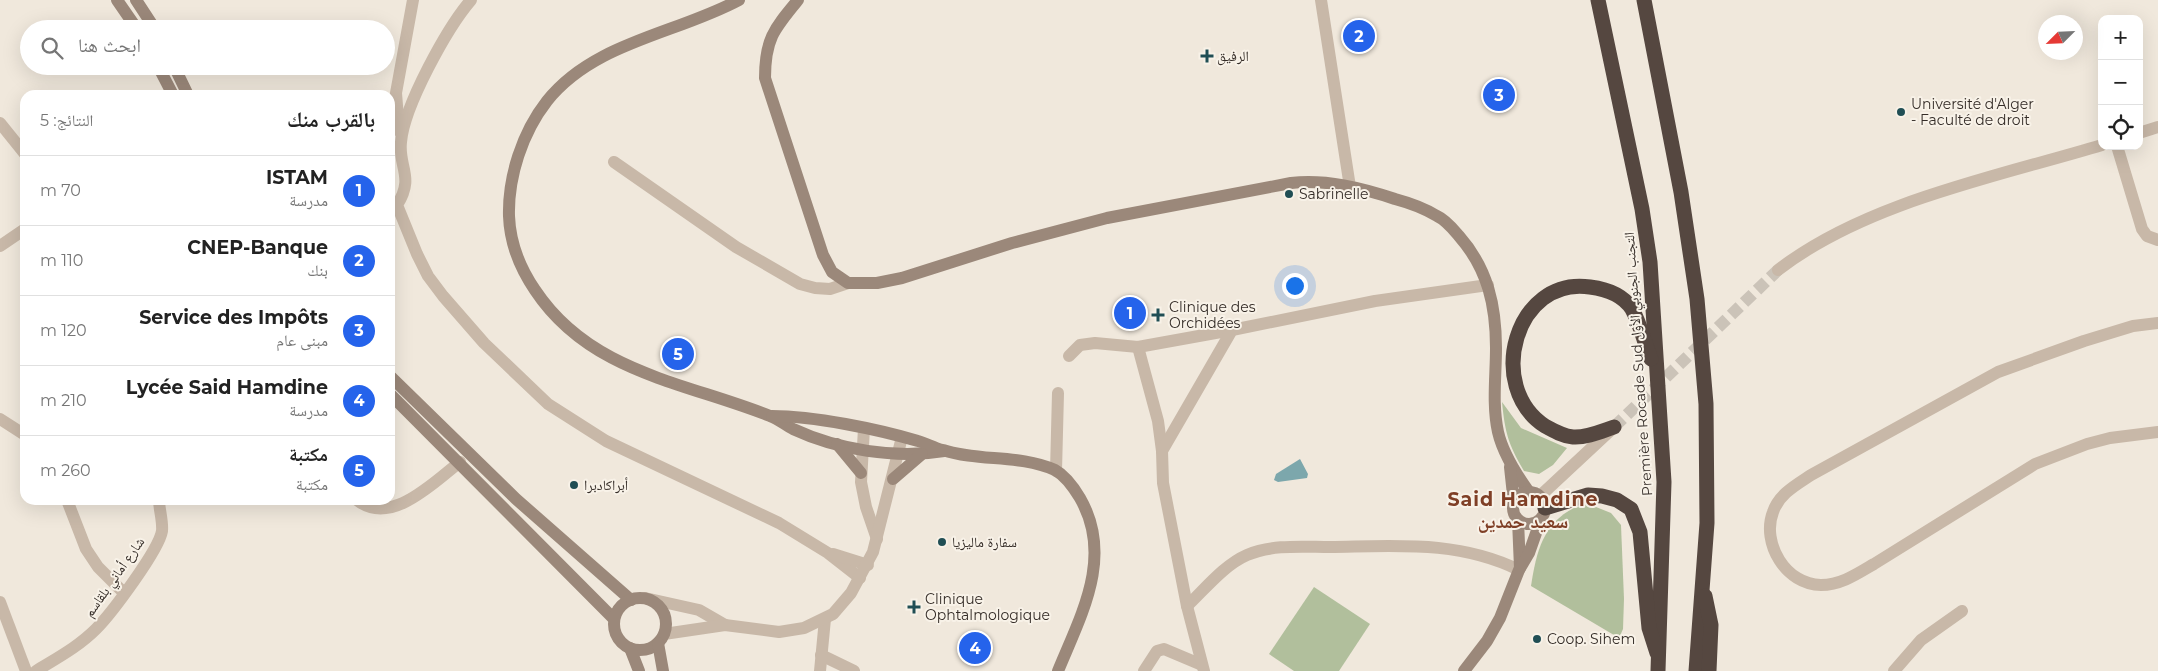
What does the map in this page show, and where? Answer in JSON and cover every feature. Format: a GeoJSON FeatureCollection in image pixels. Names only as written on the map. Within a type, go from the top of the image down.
{"type":"FeatureCollection","features":[{"type":"Feature","properties":{"kind":"highway","name":"Première Rocade Sud التجنب الجنوبي الأول"},"geometry":{"type":"LineString","coordinates":[[1598,0],[1642,209],[1650,262],[1664,482],[1659,664]]}},
{"type":"Feature","properties":{"kind":"highway"},"geometry":{"type":"LineString","coordinates":[[1644,0],[1680,182],[1697,299],[1706,404],[1707,523],[1696,671]]}},
{"type":"Feature","properties":{"kind":"highway"},"geometry":{"type":"LineString","coordinates":[[1614,427],[1574,437],[1556,432],[1537,420],[1521,401],[1514,385],[1514,352],[1524,319],[1536,305],[1555,291],[1568,287],[1584,286],[1603,289],[1619,296],[1631,308],[1637,320],[1657,377]]}},
{"type":"Feature","properties":{"kind":"highway"},"geometry":{"type":"LineString","coordinates":[[1539,504],[1595,495],[1617,500],[1631,509],[1640,532],[1649,628],[1659,664]]}},
{"type":"Feature","properties":{"kind":"highway"},"geometry":{"type":"LineString","coordinates":[[1702,586],[1711,625],[1709,671]]}},
{"type":"Feature","properties":{"kind":"main road"},"geometry":{"type":"LineString","coordinates":[[117,0],[131,20]]}},
{"type":"Feature","properties":{"kind":"main road"},"geometry":{"type":"LineString","coordinates":[[136,0],[149,20]]}},
{"type":"Feature","properties":{"kind":"main road"},"geometry":{"type":"LineString","coordinates":[[740,0],[698,20],[593,61],[573,75],[548,101],[522,145],[508,198],[509,225],[524,274],[553,316],[581,338],[607,356],[663,381],[772,416],[794,429],[837,444],[899,454],[922,454],[944,451],[1016,458],[1056,471],[1075,489],[1085,506],[1094,538],[1095,561],[1094,580],[1058,671]]}},
{"type":"Feature","properties":{"kind":"main road"},"geometry":{"type":"LineString","coordinates":[[798,0],[778,25],[772,36],[765,53],[765,78],[822,255],[832,272],[848,283],[877,283],[902,278],[951,261],[1051,232],[1188,202],[1309,181],[1350,187],[1419,206],[1439,216],[1453,228],[1475,255],[1488,285],[1495,321],[1498,432],[1510,464],[1514,513],[1518,520],[1520,570]]}},
{"type":"Feature","properties":{"kind":"main road"},"geometry":{"type":"LineString","coordinates":[[162,75],[170,90]]}},
{"type":"Feature","properties":{"kind":"main road"},"geometry":{"type":"LineString","coordinates":[[178,75],[186,90]]}},
{"type":"Feature","properties":{"kind":"main road"},"geometry":{"type":"LineString","coordinates":[[395,381],[516,499],[631,600]]}},
{"type":"Feature","properties":{"kind":"main road"},"geometry":{"type":"LineString","coordinates":[[395,399],[460,462],[510,516],[614,619],[618,637],[630,648],[639,671]]}},
{"type":"Feature","properties":{"kind":"main road"},"geometry":{"type":"LineString","coordinates":[[772,416],[792,416],[864,428],[918,441],[944,451]]}},
{"type":"Feature","properties":{"kind":"main road"},"geometry":{"type":"LineString","coordinates":[[837,444],[861,473]]}},
{"type":"Feature","properties":{"kind":"main road"},"geometry":{"type":"LineString","coordinates":[[893,478],[922,454]]}},
{"type":"Feature","properties":{"kind":"main road"},"geometry":{"type":"LineString","coordinates":[[1464,671],[1487,641],[1500,618],[1529,553],[1539,504],[1510,464]]}},
{"type":"Feature","properties":{"kind":"main road"},"geometry":{"type":"LineString","coordinates":[[1514,504],[1519,496],[1539,504]]}},
{"type":"Feature","properties":{"kind":"main road"},"geometry":{"type":"LineString","coordinates":[[1518,520],[1532,524],[1539,504]]}},
{"type":"Feature","properties":{"kind":"main road"},"geometry":{"type":"LineString","coordinates":[[614,619],[619,608],[631,600],[646,598],[659,605],[664,613],[666,625],[661,638],[663,671]]}},
{"type":"Feature","properties":{"kind":"main road"},"geometry":{"type":"LineString","coordinates":[[630,648],[647,649],[661,638]]}},
{"type":"Feature","properties":{"kind":"street"},"geometry":{"type":"LineString","coordinates":[[413,0],[396,93],[400,144],[406,171],[404,194],[397,204],[416,254],[428,276],[443,296],[484,343],[548,404],[588,431],[779,523],[828,553],[860,578]]}},
{"type":"Feature","properties":{"kind":"street"},"geometry":{"type":"LineString","coordinates":[[400,144],[406,116],[447,32],[471,0]]}},
{"type":"Feature","properties":{"kind":"street"},"geometry":{"type":"LineString","coordinates":[[1321,0],[1350,187]]}},
{"type":"Feature","properties":{"kind":"street"},"geometry":{"type":"LineString","coordinates":[[0,124],[20,148]]}},
{"type":"Feature","properties":{"kind":"street"},"geometry":{"type":"LineString","coordinates":[[2143,132],[2158,127]]}},
{"type":"Feature","properties":{"kind":"street"},"geometry":{"type":"LineString","coordinates":[[1778,270],[1828,237],[1892,209],[1931,195],[2098,146]]}},
{"type":"Feature","properties":{"kind":"street"},"geometry":{"type":"LineString","coordinates":[[2118,150],[2142,230],[2148,236],[2158,240]]}},
{"type":"Feature","properties":{"kind":"street"},"geometry":{"type":"LineString","coordinates":[[614,162],[736,247],[800,284],[830,289],[848,283]]}},
{"type":"Feature","properties":{"kind":"street"},"geometry":{"type":"LineString","coordinates":[[0,246],[20,232]]}},
{"type":"Feature","properties":{"kind":"street"},"geometry":{"type":"LineString","coordinates":[[1069,356],[1080,345],[1095,343],[1138,347],[1375,301],[1488,285]]}},
{"type":"Feature","properties":{"kind":"street"},"geometry":{"type":"LineString","coordinates":[[2158,323],[2133,326],[2084,341],[1998,372],[1811,475],[1792,488],[1773,511],[1770,537],[1773,549],[1778,560],[1797,578],[1809,584],[1833,584],[1848,579],[1874,564],[2035,464],[2087,444],[2110,438],[2158,432]]}},
{"type":"Feature","properties":{"kind":"street"},"geometry":{"type":"LineString","coordinates":[[1162,451],[1232,330]]}},
{"type":"Feature","properties":{"kind":"street"},"geometry":{"type":"LineString","coordinates":[[1138,347],[1158,421],[1164,484],[1187,606],[1203,668]]}},
{"type":"Feature","properties":{"kind":"street"},"geometry":{"type":"LineString","coordinates":[[1056,471],[1058,393]]}},
{"type":"Feature","properties":{"kind":"street"},"geometry":{"type":"LineString","coordinates":[[0,419],[20,432]]}},
{"type":"Feature","properties":{"kind":"street"},"geometry":{"type":"LineString","coordinates":[[1539,504],[1614,427]]}},
{"type":"Feature","properties":{"kind":"street"},"geometry":{"type":"LineString","coordinates":[[864,428],[861,473],[866,507],[877,539]]}},
{"type":"Feature","properties":{"kind":"street"},"geometry":{"type":"LineString","coordinates":[[661,638],[725,624],[779,632],[804,628],[833,614],[868,565],[877,539],[882,512],[893,478],[902,438]]}},
{"type":"Feature","properties":{"kind":"street"},"geometry":{"type":"LineString","coordinates":[[366,505],[372,508],[386,508],[399,505],[425,490],[460,462]]}},
{"type":"Feature","properties":{"kind":"street"},"geometry":{"type":"LineString","coordinates":[[69,505],[86,549],[98,566],[124,593]]}},
{"type":"Feature","properties":{"kind":"street","name":"شارع أماني بلقاسم"},"geometry":{"type":"LineString","coordinates":[[36,671],[71,650],[96,628],[124,593],[150,555],[162,531],[159,505]]}},
{"type":"Feature","properties":{"kind":"street"},"geometry":{"type":"LineString","coordinates":[[1187,606],[1236,561],[1246,555],[1270,548],[1406,544],[1472,552],[1497,559],[1520,570]]}},
{"type":"Feature","properties":{"kind":"street"},"geometry":{"type":"LineString","coordinates":[[828,553],[868,565]]}},
{"type":"Feature","properties":{"kind":"street"},"geometry":{"type":"LineString","coordinates":[[646,598],[699,610],[719,619],[725,624]]}},
{"type":"Feature","properties":{"kind":"street"},"geometry":{"type":"LineString","coordinates":[[0,602],[26,671]]}},
{"type":"Feature","properties":{"kind":"street"},"geometry":{"type":"LineString","coordinates":[[1894,671],[1921,640],[1962,611]]}},
{"type":"Feature","properties":{"kind":"street"},"geometry":{"type":"LineString","coordinates":[[820,671],[824,619]]}},
{"type":"Feature","properties":{"kind":"street"},"geometry":{"type":"LineString","coordinates":[[1144,671],[1157,651],[1164,649],[1203,668]]}},
{"type":"Feature","properties":{"kind":"street"},"geometry":{"type":"LineString","coordinates":[[821,654],[854,671]]}},
{"type":"Feature","properties":{"kind":"green space"},"geometry":{"type":"Polygon","coordinates":[[[1502,402],[1521,428],[1567,448],[1553,465],[1539,474],[1524,471],[1508,438],[1502,402]]]}},
{"type":"Feature","properties":{"kind":"green space"},"geometry":{"type":"Polygon","coordinates":[[[1586,503],[1611,513],[1621,525],[1624,599],[1623,629],[1619,638],[1531,586],[1536,559],[1545,535],[1561,516],[1586,503]]]}},
{"type":"Feature","properties":{"kind":"green space"},"geometry":{"type":"Polygon","coordinates":[[[1314,587],[1370,624],[1339,671],[1294,671],[1269,654],[1314,587]]]}},
{"type":"Feature","properties":{"kind":"water"},"geometry":{"type":"Polygon","coordinates":[[[1300,459],[1308,474],[1307,478],[1278,482],[1274,480],[1276,474],[1300,459]]]}},
{"type":"Feature","properties":{"kind":"tunnel"},"geometry":{"type":"LineString","coordinates":[[1614,427],[1778,270]]}},
{"type":"Feature","properties":{"kind":"place","name":"CNEP-Banque"},"geometry":{"type":"Point","coordinates":[1359,36]}},
{"type":"Feature","properties":{"kind":"place","name":"الرفيق"},"geometry":{"type":"Point","coordinates":[1207,56]}},
{"type":"Feature","properties":{"kind":"place","name":"Service des Impôts"},"geometry":{"type":"Point","coordinates":[1499,95]}},
{"type":"Feature","properties":{"kind":"place","name":"Université d'Alger - Faculté de droit"},"geometry":{"type":"Point","coordinates":[1901,112]}},
{"type":"Feature","properties":{"kind":"place","name":"Sabrinelle"},"geometry":{"type":"Point","coordinates":[1289,194]}},
{"type":"Feature","properties":{"kind":"place","name":"ISTAM"},"geometry":{"type":"Point","coordinates":[1130,313]}},
{"type":"Feature","properties":{"kind":"place","name":"Clinique des Orchidées"},"geometry":{"type":"Point","coordinates":[1158,315]}},
{"type":"Feature","properties":{"kind":"place","name":"مكتبة"},"geometry":{"type":"Point","coordinates":[678,354]}},
{"type":"Feature","properties":{"kind":"place","name":"أبراكادبرا"},"geometry":{"type":"Point","coordinates":[574,485]}},
{"type":"Feature","properties":{"kind":"place","name":"سفارة ماليزيا"},"geometry":{"type":"Point","coordinates":[942,542]}},
{"type":"Feature","properties":{"kind":"place","name":"Clinique Ophtalmologique"},"geometry":{"type":"Point","coordinates":[914,607]}},
{"type":"Feature","properties":{"kind":"place","name":"Coop. Sihem"},"geometry":{"type":"Point","coordinates":[1537,639]}},
{"type":"Feature","properties":{"kind":"place","name":"Lycée Said Hamdine"},"geometry":{"type":"Point","coordinates":[975,648]}},
{"type":"Feature","properties":{"kind":"district","name":"Said Hamdine سعيد حمدين"},"geometry":{"type":"Point","coordinates":[1523,510]}}]}
